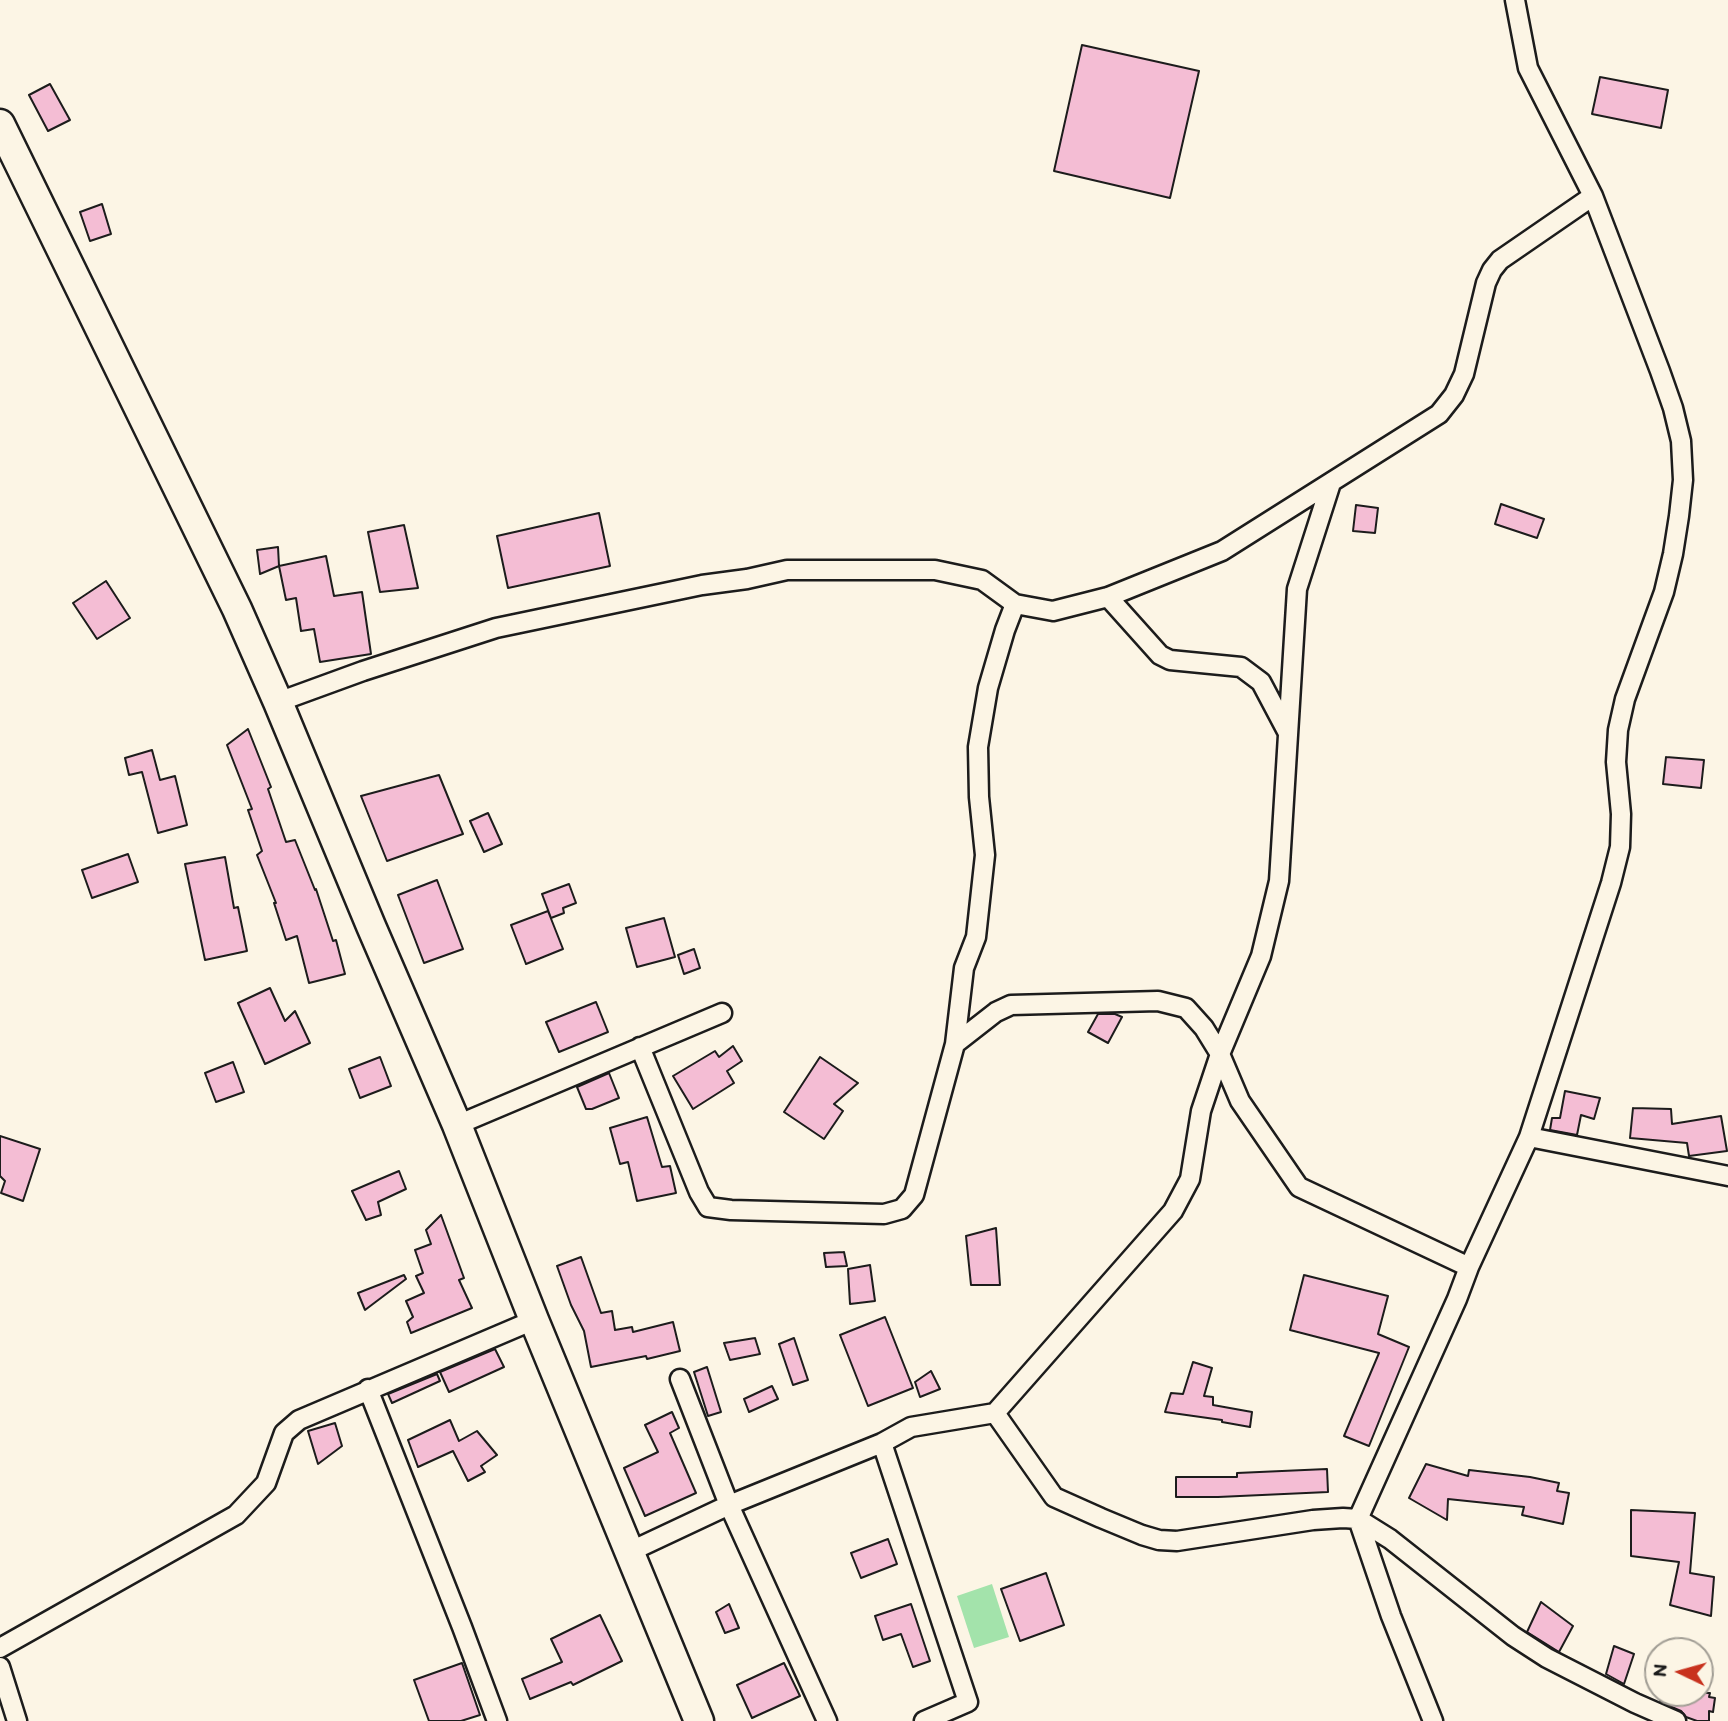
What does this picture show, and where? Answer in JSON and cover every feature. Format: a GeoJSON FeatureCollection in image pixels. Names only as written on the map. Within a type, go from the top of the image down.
{"type":"FeatureCollection","features":[{"type":"Feature","properties":{"kind":"main road"},"geometry":{"type":"LineString","coordinates":[[0,124],[237,609],[278,702],[457,1125],[699,1721]]}},
{"type":"Feature","properties":{"kind":"street"},"geometry":{"type":"LineString","coordinates":[[1433,1721],[1391,1616],[1358,1519],[1529,1137],[1611,883],[1620,847],[1621,814],[1616,762],[1618,730],[1625,699],[1664,592],[1683,480],[1681,441],[1673,408],[1593,196],[1528,68],[1515,0]]}},
{"type":"Feature","properties":{"kind":"street"},"geometry":{"type":"LineString","coordinates":[[278,702],[496,628],[787,570],[935,570],[982,580],[1015,604],[1053,611],[1108,597],[1222,551],[1439,414],[1454,395],[1464,374],[1486,283],[1492,270],[1500,260],[1593,196]]}},
{"type":"Feature","properties":{"kind":"street"},"geometry":{"type":"LineString","coordinates":[[629,1552],[729,1504],[882,1443],[911,1427],[995,1413],[1173,1211],[1190,1179],[1201,1111],[1220,1054],[1261,956],[1279,881],[1297,589],[1331,483]]}},
{"type":"Feature","properties":{"kind":"street"},"geometry":{"type":"LineString","coordinates":[[1108,597],[1160,655],[1170,660],[1241,667],[1261,682],[1288,733]]}},
{"type":"Feature","properties":{"kind":"street"},"geometry":{"type":"LineString","coordinates":[[640,1047],[699,1192],[708,1207],[731,1210],[884,1213],[902,1209],[914,1195],[955,1044],[964,968],[976,937],[985,855],[979,797],[978,747],[988,688],[1015,604]]}},
{"type":"Feature","properties":{"kind":"street"},"geometry":{"type":"LineString","coordinates":[[955,1044],[996,1012],[1011,1004],[1158,1001],[1186,1008],[1204,1028],[1220,1054],[1240,1101],[1299,1186],[1469,1266]]}},
{"type":"Feature","properties":{"kind":"street"},"geometry":{"type":"LineString","coordinates":[[457,1125],[722,1013]]}},
{"type":"Feature","properties":{"kind":"street"},"geometry":{"type":"LineString","coordinates":[[1529,1137],[1728,1176]]}},
{"type":"Feature","properties":{"kind":"street"},"geometry":{"type":"LineString","coordinates":[[0,1648],[236,1515],[266,1483],[284,1433],[299,1420],[534,1320]]}},
{"type":"Feature","properties":{"kind":"street"},"geometry":{"type":"LineString","coordinates":[[680,1379],[729,1504],[827,1721]]}},
{"type":"Feature","properties":{"kind":"street"},"geometry":{"type":"LineString","coordinates":[[368,1389],[497,1721]]}},
{"type":"Feature","properties":{"kind":"street"},"geometry":{"type":"LineString","coordinates":[[995,1413],[1054,1497],[1159,1540],[1177,1541],[1313,1520],[1358,1519],[1400,1547],[1513,1636],[1547,1658],[1676,1721]]}},
{"type":"Feature","properties":{"kind":"street"},"geometry":{"type":"LineString","coordinates":[[882,1443],[968,1702],[924,1721]]}},
{"type":"Feature","properties":{"kind":"street"},"geometry":{"type":"LineString","coordinates":[[0,1667],[17,1721]]}},
{"type":"Feature","properties":{"kind":"green space"},"geometry":{"type":"Polygon","coordinates":[[[992,1584],[1009,1637],[974,1648],[957,1596],[992,1584]]]}},
{"type":"Feature","properties":{"kind":"building"},"geometry":{"type":"Polygon","coordinates":[[[1082,45],[1199,71],[1170,198],[1054,171],[1082,45]]]}},
{"type":"Feature","properties":{"kind":"building"},"geometry":{"type":"Polygon","coordinates":[[[1600,77],[1668,90],[1661,128],[1592,114],[1600,77]]]}},
{"type":"Feature","properties":{"kind":"building"},"geometry":{"type":"Polygon","coordinates":[[[50,84],[70,120],[48,131],[29,95],[50,84]]]}},
{"type":"Feature","properties":{"kind":"building"},"geometry":{"type":"Polygon","coordinates":[[[102,204],[111,234],[90,241],[80,212],[102,204]]]}},
{"type":"Feature","properties":{"kind":"building"},"geometry":{"type":"Polygon","coordinates":[[[1501,504],[1544,519],[1537,538],[1495,524],[1501,504]]]}},
{"type":"Feature","properties":{"kind":"building"},"geometry":{"type":"Polygon","coordinates":[[[1356,505],[1378,508],[1375,533],[1353,531],[1356,505]]]}},
{"type":"Feature","properties":{"kind":"building"},"geometry":{"type":"Polygon","coordinates":[[[599,513],[610,566],[508,588],[497,536],[599,513]]]}},
{"type":"Feature","properties":{"kind":"building"},"geometry":{"type":"Polygon","coordinates":[[[404,525],[418,588],[380,592],[368,532],[404,525]]]}},
{"type":"Feature","properties":{"kind":"building"},"geometry":{"type":"Polygon","coordinates":[[[278,547],[279,566],[260,574],[257,550],[278,547]]]}},
{"type":"Feature","properties":{"kind":"building"},"geometry":{"type":"Polygon","coordinates":[[[326,556],[334,596],[362,592],[371,654],[320,662],[314,629],[301,631],[296,598],[286,600],[279,566],[326,556]]]}},
{"type":"Feature","properties":{"kind":"building"},"geometry":{"type":"Polygon","coordinates":[[[106,581],[130,618],[97,639],[73,603],[106,581]]]}},
{"type":"Feature","properties":{"kind":"building"},"geometry":{"type":"Polygon","coordinates":[[[248,729],[271,787],[268,789],[286,842],[295,840],[316,889],[333,941],[336,940],[345,974],[309,983],[297,936],[286,940],[276,903],[257,855],[262,851],[248,810],[252,809],[227,745],[248,729]]]}},
{"type":"Feature","properties":{"kind":"building"},"geometry":{"type":"Polygon","coordinates":[[[152,750],[160,780],[175,776],[187,825],[158,833],[142,772],[129,775],[125,758],[152,750]]]}},
{"type":"Feature","properties":{"kind":"building"},"geometry":{"type":"Polygon","coordinates":[[[1666,757],[1704,760],[1701,788],[1663,784],[1666,757]]]}},
{"type":"Feature","properties":{"kind":"building"},"geometry":{"type":"Polygon","coordinates":[[[439,775],[463,834],[387,861],[361,796],[439,775]]]}},
{"type":"Feature","properties":{"kind":"building"},"geometry":{"type":"Polygon","coordinates":[[[488,813],[502,844],[484,852],[470,821],[488,813]]]}},
{"type":"Feature","properties":{"kind":"building"},"geometry":{"type":"Polygon","coordinates":[[[128,854],[138,882],[92,898],[82,870],[128,854]]]}},
{"type":"Feature","properties":{"kind":"building"},"geometry":{"type":"Polygon","coordinates":[[[225,857],[234,908],[238,907],[247,951],[205,960],[185,864],[225,857]]]}},
{"type":"Feature","properties":{"kind":"building"},"geometry":{"type":"Polygon","coordinates":[[[437,880],[463,949],[424,963],[398,895],[437,880]]]}},
{"type":"Feature","properties":{"kind":"building"},"geometry":{"type":"Polygon","coordinates":[[[569,884],[576,903],[563,908],[564,913],[551,918],[542,894],[569,884]]]}},
{"type":"Feature","properties":{"kind":"building"},"geometry":{"type":"Polygon","coordinates":[[[548,911],[563,949],[526,964],[511,925],[548,911]]]}},
{"type":"Feature","properties":{"kind":"building"},"geometry":{"type":"Polygon","coordinates":[[[664,918],[675,957],[637,967],[626,928],[664,918]]]}},
{"type":"Feature","properties":{"kind":"building"},"geometry":{"type":"Polygon","coordinates":[[[694,949],[700,968],[684,974],[678,955],[694,949]]]}},
{"type":"Feature","properties":{"kind":"building"},"geometry":{"type":"Polygon","coordinates":[[[270,988],[285,1021],[295,1011],[310,1043],[265,1064],[238,1003],[270,988]]]}},
{"type":"Feature","properties":{"kind":"building"},"geometry":{"type":"Polygon","coordinates":[[[596,1002],[608,1032],[559,1052],[546,1022],[596,1002]]]}},
{"type":"Feature","properties":{"kind":"building"},"geometry":{"type":"Polygon","coordinates":[[[1098,1014],[1115,1014],[1122,1017],[1108,1043],[1088,1032],[1098,1014]]]}},
{"type":"Feature","properties":{"kind":"building"},"geometry":{"type":"Polygon","coordinates":[[[733,1046],[742,1061],[727,1071],[734,1083],[693,1109],[673,1076],[715,1051],[719,1057],[733,1046]]]}},
{"type":"Feature","properties":{"kind":"building"},"geometry":{"type":"Polygon","coordinates":[[[380,1057],[391,1086],[360,1098],[349,1069],[380,1057]]]}},
{"type":"Feature","properties":{"kind":"building"},"geometry":{"type":"Polygon","coordinates":[[[820,1057],[858,1083],[834,1104],[843,1111],[824,1139],[784,1112],[820,1057]]]}},
{"type":"Feature","properties":{"kind":"building"},"geometry":{"type":"Polygon","coordinates":[[[233,1062],[244,1092],[216,1102],[205,1073],[233,1062]]]}},
{"type":"Feature","properties":{"kind":"building"},"geometry":{"type":"Polygon","coordinates":[[[609,1073],[619,1098],[586,1109],[577,1087],[609,1073]]]}},
{"type":"Feature","properties":{"kind":"building"},"geometry":{"type":"Polygon","coordinates":[[[1565,1091],[1600,1098],[1594,1119],[1581,1115],[1577,1135],[1550,1130],[1552,1118],[1560,1118],[1565,1091]]]}},
{"type":"Feature","properties":{"kind":"building"},"geometry":{"type":"Polygon","coordinates":[[[1633,1108],[1671,1109],[1672,1124],[1721,1116],[1727,1151],[1689,1156],[1687,1143],[1630,1138],[1633,1108]]]}},
{"type":"Feature","properties":{"kind":"building"},"geometry":{"type":"Polygon","coordinates":[[[647,1117],[662,1167],[670,1166],[676,1193],[637,1201],[628,1162],[620,1164],[610,1128],[647,1117]]]}},
{"type":"Feature","properties":{"kind":"building"},"geometry":{"type":"Polygon","coordinates":[[[0,1136],[40,1149],[23,1201],[1,1193],[5,1181],[0,1176],[0,1136]]]}},
{"type":"Feature","properties":{"kind":"building"},"geometry":{"type":"Polygon","coordinates":[[[399,1171],[406,1189],[378,1202],[381,1215],[366,1220],[352,1191],[399,1171]]]}},
{"type":"Feature","properties":{"kind":"building"},"geometry":{"type":"Polygon","coordinates":[[[441,1215],[464,1278],[459,1280],[472,1308],[411,1333],[407,1322],[413,1317],[406,1301],[424,1293],[416,1276],[423,1273],[415,1250],[431,1244],[426,1230],[441,1215]]]}},
{"type":"Feature","properties":{"kind":"building"},"geometry":{"type":"Polygon","coordinates":[[[996,1228],[1000,1285],[971,1285],[966,1236],[996,1228]]]}},
{"type":"Feature","properties":{"kind":"building"},"geometry":{"type":"Polygon","coordinates":[[[844,1252],[847,1266],[826,1267],[824,1253],[844,1252]]]}},
{"type":"Feature","properties":{"kind":"building"},"geometry":{"type":"Polygon","coordinates":[[[581,1257],[601,1313],[612,1311],[615,1330],[632,1327],[633,1332],[673,1322],[680,1351],[591,1367],[584,1331],[557,1266],[581,1257]]]}},
{"type":"Feature","properties":{"kind":"building"},"geometry":{"type":"Polygon","coordinates":[[[870,1265],[875,1301],[850,1304],[848,1269],[870,1265]]]}},
{"type":"Feature","properties":{"kind":"building"},"geometry":{"type":"Polygon","coordinates":[[[404,1275],[406,1279],[365,1310],[358,1293],[404,1275]]]}},
{"type":"Feature","properties":{"kind":"building"},"geometry":{"type":"Polygon","coordinates":[[[1304,1275],[1388,1296],[1378,1334],[1409,1347],[1369,1446],[1344,1436],[1379,1353],[1290,1330],[1304,1275]]]}},
{"type":"Feature","properties":{"kind":"building"},"geometry":{"type":"Polygon","coordinates":[[[885,1317],[913,1388],[868,1406],[840,1335],[885,1317]]]}},
{"type":"Feature","properties":{"kind":"building"},"geometry":{"type":"Polygon","coordinates":[[[755,1338],[760,1354],[730,1360],[724,1343],[755,1338]]]}},
{"type":"Feature","properties":{"kind":"building"},"geometry":{"type":"Polygon","coordinates":[[[794,1338],[808,1380],[793,1385],[779,1344],[794,1338]]]}},
{"type":"Feature","properties":{"kind":"building"},"geometry":{"type":"Polygon","coordinates":[[[495,1349],[504,1367],[449,1392],[440,1372],[495,1349]]]}},
{"type":"Feature","properties":{"kind":"building"},"geometry":{"type":"Polygon","coordinates":[[[1193,1362],[1212,1368],[1204,1396],[1213,1397],[1213,1405],[1252,1412],[1250,1427],[1165,1412],[1171,1393],[1183,1394],[1193,1362]]]}},
{"type":"Feature","properties":{"kind":"building"},"geometry":{"type":"Polygon","coordinates":[[[707,1367],[721,1412],[708,1416],[694,1372],[707,1367]]]}},
{"type":"Feature","properties":{"kind":"building"},"geometry":{"type":"Polygon","coordinates":[[[931,1371],[940,1389],[920,1397],[915,1382],[931,1371]]]}},
{"type":"Feature","properties":{"kind":"building"},"geometry":{"type":"Polygon","coordinates":[[[437,1374],[440,1381],[392,1403],[388,1394],[437,1374]]]}},
{"type":"Feature","properties":{"kind":"building"},"geometry":{"type":"Polygon","coordinates":[[[772,1386],[778,1399],[749,1412],[744,1399],[772,1386]]]}},
{"type":"Feature","properties":{"kind":"building"},"geometry":{"type":"Polygon","coordinates":[[[672,1412],[679,1428],[670,1433],[696,1493],[645,1516],[624,1468],[658,1452],[645,1425],[672,1412]]]}},
{"type":"Feature","properties":{"kind":"building"},"geometry":{"type":"Polygon","coordinates":[[[450,1420],[459,1441],[477,1431],[497,1455],[481,1466],[485,1472],[468,1481],[453,1451],[418,1467],[408,1440],[450,1420]]]}},
{"type":"Feature","properties":{"kind":"building"},"geometry":{"type":"Polygon","coordinates":[[[335,1423],[342,1446],[318,1464],[308,1431],[335,1423]]]}},
{"type":"Feature","properties":{"kind":"building"},"geometry":{"type":"Polygon","coordinates":[[[1426,1464],[1468,1476],[1469,1470],[1559,1483],[1557,1491],[1569,1493],[1563,1524],[1522,1515],[1524,1507],[1448,1499],[1447,1520],[1409,1498],[1426,1464]]]}},
{"type":"Feature","properties":{"kind":"building"},"geometry":{"type":"Polygon","coordinates":[[[1327,1469],[1328,1492],[1176,1497],[1176,1477],[1237,1477],[1237,1473],[1327,1469]]]}},
{"type":"Feature","properties":{"kind":"building"},"geometry":{"type":"Polygon","coordinates":[[[1631,1510],[1695,1513],[1690,1573],[1714,1577],[1711,1616],[1670,1605],[1679,1562],[1631,1556],[1631,1510]]]}},
{"type":"Feature","properties":{"kind":"building"},"geometry":{"type":"Polygon","coordinates":[[[888,1539],[897,1564],[861,1578],[851,1553],[888,1539]]]}},
{"type":"Feature","properties":{"kind":"building"},"geometry":{"type":"Polygon","coordinates":[[[1046,1573],[1064,1625],[1020,1641],[1001,1589],[1046,1573]]]}},
{"type":"Feature","properties":{"kind":"building"},"geometry":{"type":"Polygon","coordinates":[[[1541,1602],[1573,1626],[1559,1652],[1527,1632],[1541,1602]]]}},
{"type":"Feature","properties":{"kind":"building"},"geometry":{"type":"Polygon","coordinates":[[[729,1604],[739,1628],[725,1633],[716,1612],[729,1604]]]}},
{"type":"Feature","properties":{"kind":"building"},"geometry":{"type":"Polygon","coordinates":[[[911,1604],[930,1661],[913,1667],[901,1634],[883,1640],[875,1616],[911,1604]]]}},
{"type":"Feature","properties":{"kind":"building"},"geometry":{"type":"Polygon","coordinates":[[[600,1615],[622,1661],[573,1685],[571,1682],[530,1699],[522,1679],[562,1662],[551,1639],[600,1615]]]}},
{"type":"Feature","properties":{"kind":"building"},"geometry":{"type":"Polygon","coordinates":[[[1614,1646],[1634,1654],[1624,1684],[1606,1674],[1614,1646]]]}},
{"type":"Feature","properties":{"kind":"building"},"geometry":{"type":"Polygon","coordinates":[[[462,1663],[480,1715],[461,1721],[429,1721],[414,1680],[462,1663]]]}},
{"type":"Feature","properties":{"kind":"building"},"geometry":{"type":"Polygon","coordinates":[[[784,1663],[800,1696],[752,1718],[737,1685],[784,1663]]]}},
{"type":"Feature","properties":{"kind":"building"},"geometry":{"type":"Polygon","coordinates":[[[1672,1707],[1714,1707],[1713,1712],[1709,1711],[1709,1721],[1697,1721],[1686,1717],[1672,1707]]]}}]}
